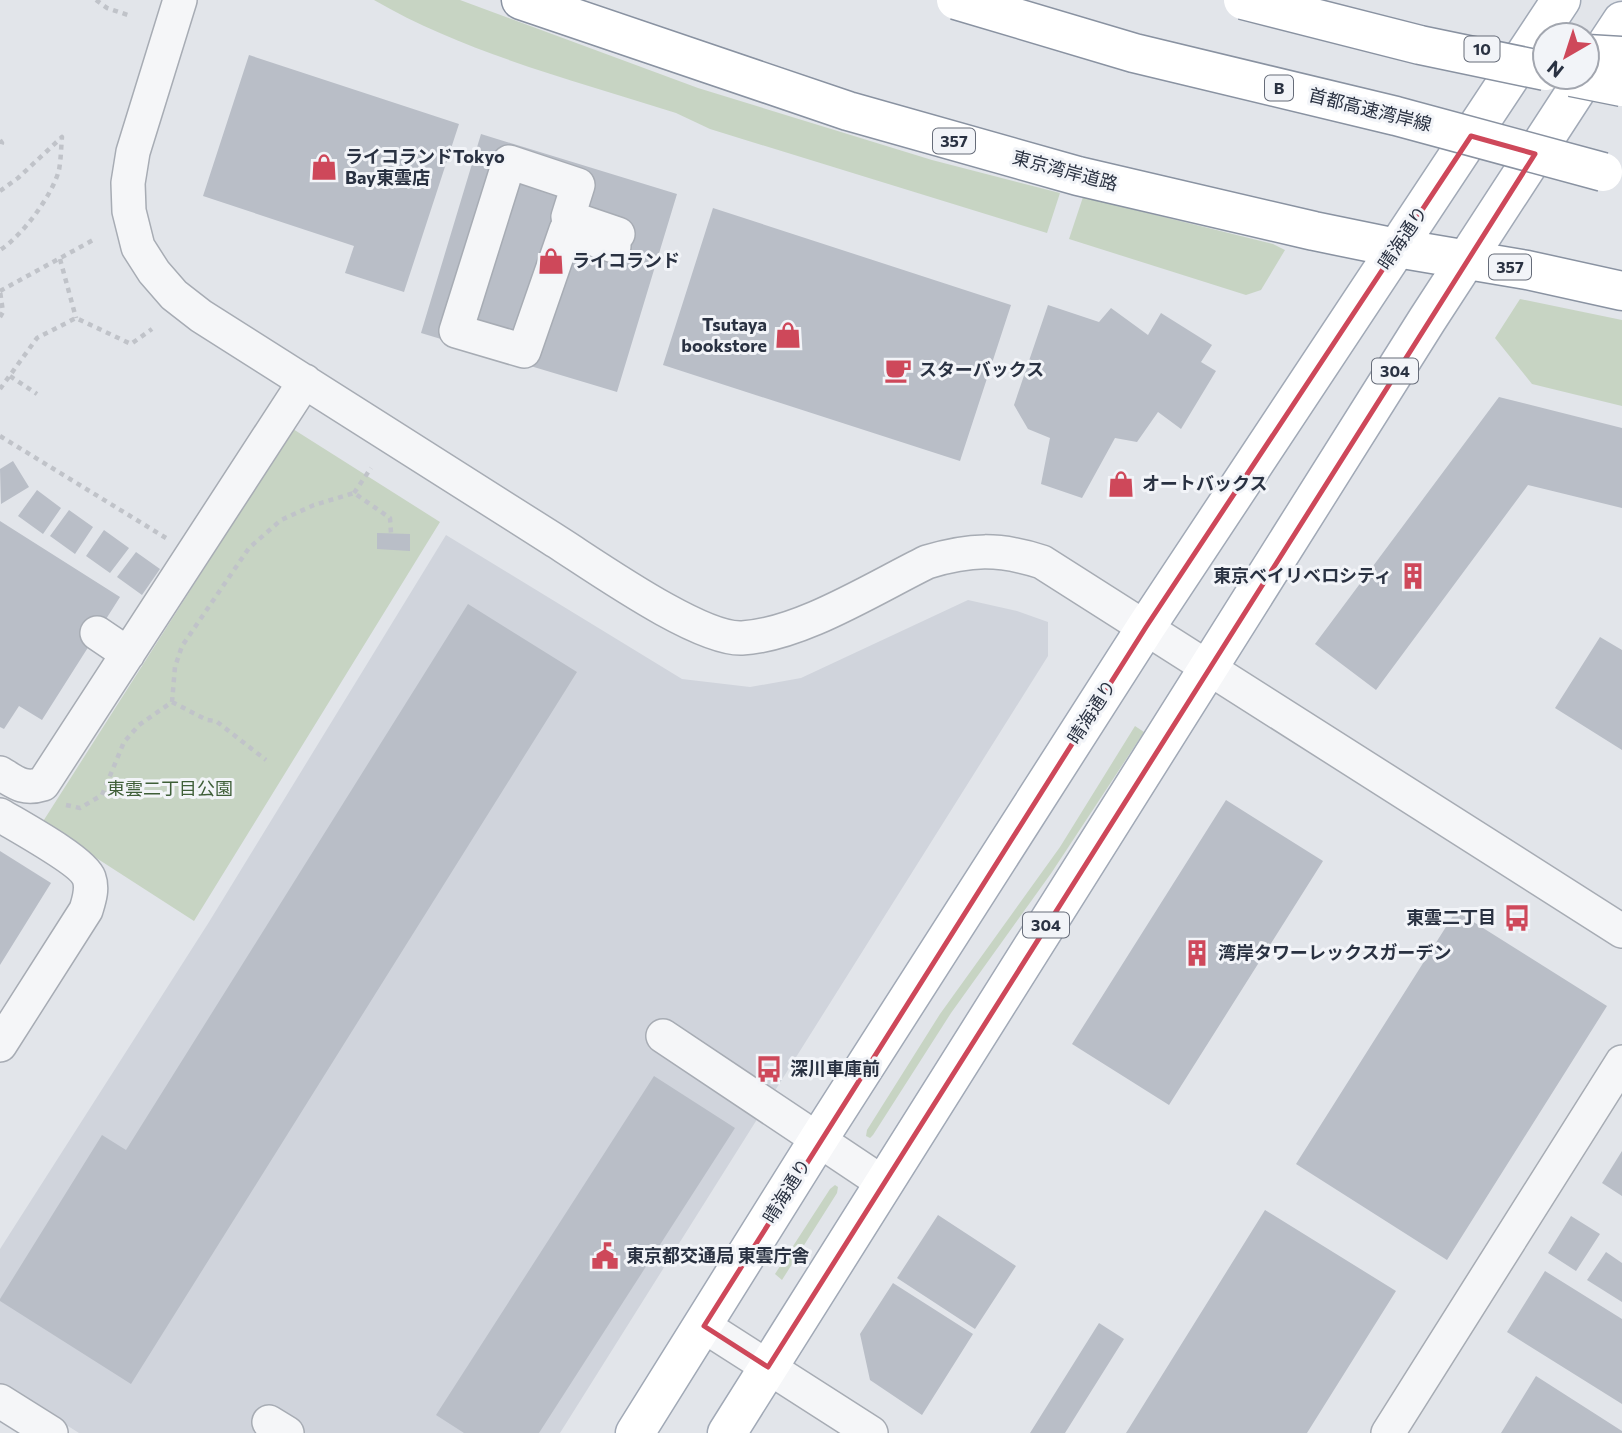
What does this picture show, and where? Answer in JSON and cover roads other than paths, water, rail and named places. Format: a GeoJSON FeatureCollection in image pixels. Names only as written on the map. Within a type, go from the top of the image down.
{"type":"FeatureCollection","features":[{"type":"Feature","properties":{"kind":"main road","name":"東京湾岸道路"},"geometry":{"type":"LineString","coordinates":[[521,0],[848,111],[1078,176],[1397,248],[1527,270],[1622,291]]}},
{"type":"Feature","properties":{"kind":"main road","name":"首都高速湾岸線"},"geometry":{"type":"LineString","coordinates":[[956,0],[1134,53],[1396,116],[1616,176]]}},
{"type":"Feature","properties":{"kind":"main road"},"geometry":{"type":"LineString","coordinates":[[1243,0],[1420,45],[1531,68]]}},
{"type":"Feature","properties":{"kind":"main road","name":"晴海通り"},"geometry":{"type":"LineString","coordinates":[[635,1433],[818,1140],[1146,627],[1562,0]]}},
{"type":"Feature","properties":{"kind":"main road","name":"304"},"geometry":{"type":"LineString","coordinates":[[1601,53],[1622,21]]}},
{"type":"Feature","properties":{"kind":"main road","name":"10"},"geometry":{"type":"LineString","coordinates":[[1420,45],[1531,51]]}},
{"type":"Feature","properties":{"kind":"main road"},"geometry":{"type":"LineString","coordinates":[[1601,55],[1622,56]]}},
{"type":"Feature","properties":{"kind":"main road"},"geometry":{"type":"LineString","coordinates":[[1601,83],[1622,88]]}},
{"type":"Feature","properties":{"kind":"main road","name":"304"},"geometry":{"type":"LineString","coordinates":[[727,1433],[1208,666],[1465,260],[1576,91]]}},
{"type":"Feature","properties":{"kind":"street"},"geometry":{"type":"LineString","coordinates":[[180,0],[133,152],[128,183],[129,211],[138,247],[154,272],[174,295],[201,316],[621,582],[696,626],[716,634],[739,638],[780,632],[817,617],[927,562],[956,554],[982,550],[1042,562],[1622,931]]}},
{"type":"Feature","properties":{"kind":"street"},"geometry":{"type":"LineString","coordinates":[[509,162],[579,185],[568,217],[616,240],[566,230],[524,351],[456,331],[509,162]]}},
{"type":"Feature","properties":{"kind":"street"},"geometry":{"type":"LineString","coordinates":[[0,773],[31,788],[43,784],[192,555],[214,503],[305,381]]}},
{"type":"Feature","properties":{"kind":"street"},"geometry":{"type":"LineString","coordinates":[[97,633],[128,654]]}},
{"type":"Feature","properties":{"kind":"street"},"geometry":{"type":"LineString","coordinates":[[0,815],[77,863],[89,876],[91,893],[86,910],[0,1045]]}},
{"type":"Feature","properties":{"kind":"street"},"geometry":{"type":"LineString","coordinates":[[663,1036],[883,1183]]}},
{"type":"Feature","properties":{"kind":"street"},"geometry":{"type":"LineString","coordinates":[[1388,1433],[1622,1062]]}},
{"type":"Feature","properties":{"kind":"street"},"geometry":{"type":"LineString","coordinates":[[704,1326],[871,1433]]}},
{"type":"Feature","properties":{"kind":"street"},"geometry":{"type":"LineString","coordinates":[[0,1401],[51,1433]]}},
{"type":"Feature","properties":{"kind":"place","name":"ライコランドTokyo Bay東雲店"},"geometry":{"type":"Point","coordinates":[324,167]}},
{"type":"Feature","properties":{"kind":"place","name":"ライコランド"},"geometry":{"type":"Point","coordinates":[551,261]}},
{"type":"Feature","properties":{"kind":"place","name":"Tsutaya bookstore"},"geometry":{"type":"Point","coordinates":[788,335]}},
{"type":"Feature","properties":{"kind":"place","name":"スターバックス"},"geometry":{"type":"Point","coordinates":[898,370]}},
{"type":"Feature","properties":{"kind":"place","name":"オートバックス"},"geometry":{"type":"Point","coordinates":[1121,484]}},
{"type":"Feature","properties":{"kind":"place","name":"東京ベイリベロシティ"},"geometry":{"type":"Point","coordinates":[1413,576]}},
{"type":"Feature","properties":{"kind":"place","name":"東雲二丁目"},"geometry":{"type":"Point","coordinates":[1517,918]}},
{"type":"Feature","properties":{"kind":"place","name":"湾岸タワーレックスガーデン"},"geometry":{"type":"Point","coordinates":[1197,953]}},
{"type":"Feature","properties":{"kind":"place","name":"深川車庫前"},"geometry":{"type":"Point","coordinates":[769,1069]}},
{"type":"Feature","properties":{"kind":"place","name":"東京都交通局 東雲庁舎"},"geometry":{"type":"Point","coordinates":[605,1256]}},
{"type":"Feature","properties":{"kind":"park label","name":"東雲二丁目公園"},"geometry":{"type":"Point","coordinates":[170,789]}}]}
